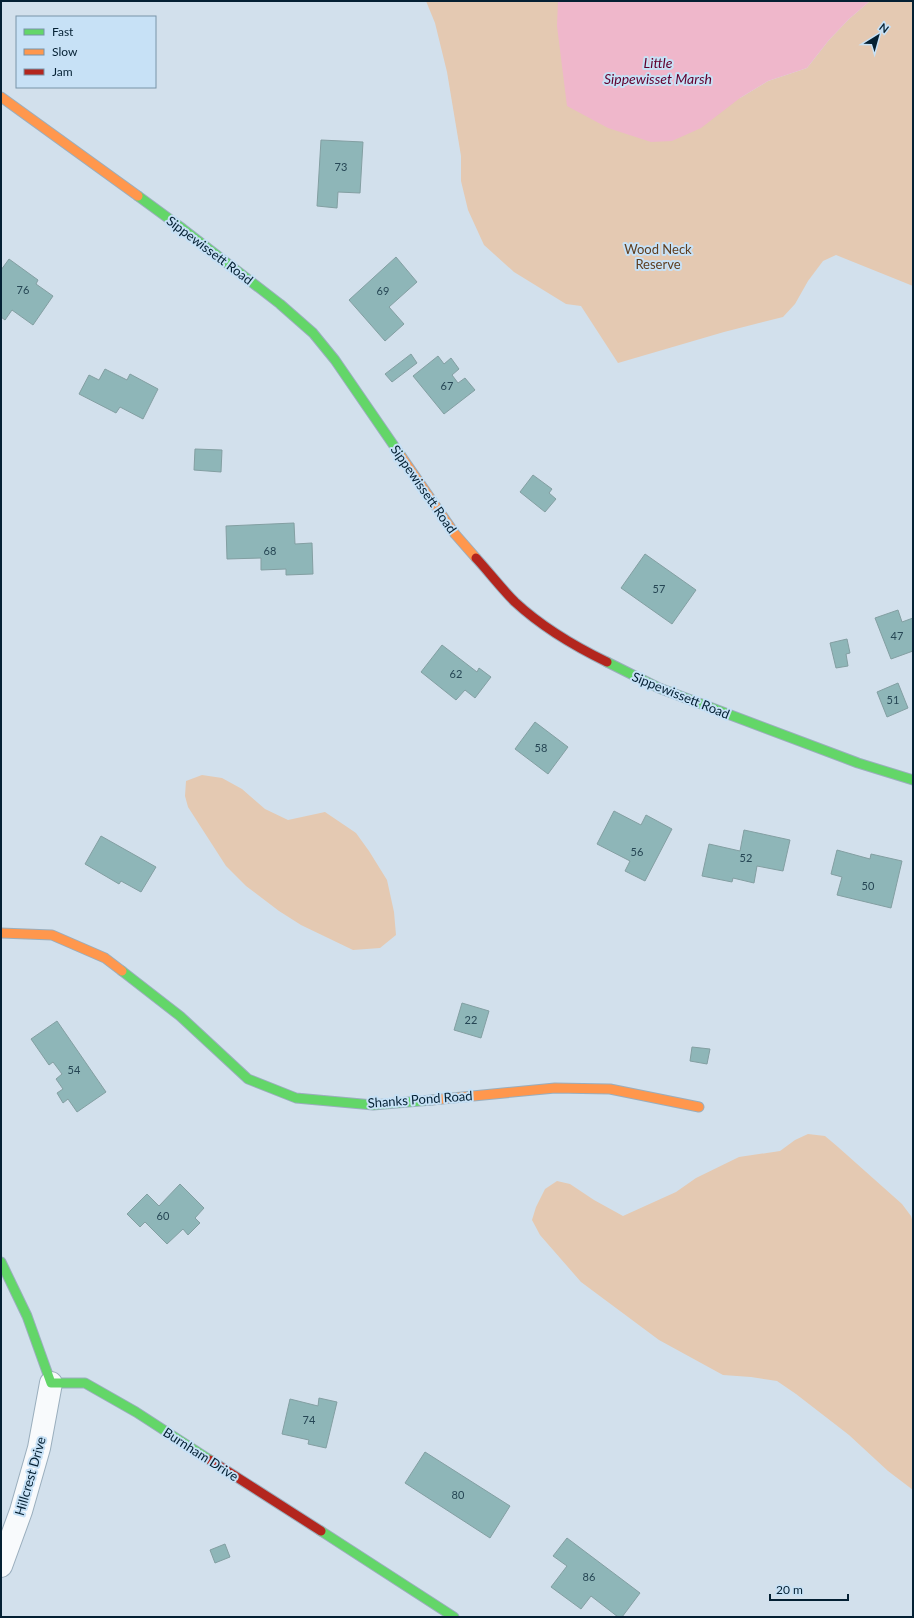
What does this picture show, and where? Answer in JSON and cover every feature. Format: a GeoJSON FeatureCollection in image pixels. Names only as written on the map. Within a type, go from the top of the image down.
{"type":"FeatureCollection","features":[{"type":"Feature","properties":{"kind":"street","name":"Sippewissett Road"},"geometry":{"type":"LineString","coordinates":[[1,97],[183,229],[280,304],[313,333],[336,360],[395,448],[456,534],[514,600],[541,624],[579,648],[658,688],[858,763],[913,780]]}},
{"type":"Feature","properties":{"kind":"street","name":"Shanks Pond Road"},"geometry":{"type":"LineString","coordinates":[[1,933],[52,935],[105,958],[180,1016],[248,1079],[296,1098],[373,1104],[555,1088],[610,1089],[699,1108]]}},
{"type":"Feature","properties":{"kind":"street"},"geometry":{"type":"LineString","coordinates":[[1,1262],[27,1316],[51,1383]]}},
{"type":"Feature","properties":{"kind":"street","name":"Hillcrest Drive"},"geometry":{"type":"LineString","coordinates":[[1,1566],[21,1511],[40,1448],[51,1383]]}},
{"type":"Feature","properties":{"kind":"street","name":"Burnham Drive"},"geometry":{"type":"LineString","coordinates":[[51,1383],[85,1383],[136,1412],[454,1617]]}},
{"type":"Feature","properties":{"kind":"green space","name":"Wood Neck Reserve"},"geometry":{"type":"Polygon","coordinates":[[[426,1],[559,1],[740,98],[768,81],[807,68],[829,40],[849,19],[870,1],[913,1],[913,286],[836,255],[823,261],[808,281],[795,304],[783,317],[724,332],[618,363],[581,306],[566,304],[514,272],[484,245],[468,210],[461,181],[461,156],[447,72],[435,23],[426,1]]]}},
{"type":"Feature","properties":{"kind":"green space"},"geometry":{"type":"Polygon","coordinates":[[[202,775],[222,778],[242,789],[265,809],[288,820],[325,812],[356,833],[387,880],[394,912],[396,935],[380,948],[353,950],[301,925],[279,911],[246,886],[226,866],[188,807],[185,796],[186,781],[202,775]]]}},
{"type":"Feature","properties":{"kind":"green space"},"geometry":{"type":"Polygon","coordinates":[[[808,1134],[825,1136],[902,1204],[911,1216],[913,1223],[913,1490],[888,1471],[849,1435],[777,1381],[723,1375],[659,1340],[581,1282],[540,1235],[532,1220],[536,1207],[545,1189],[557,1181],[570,1184],[594,1200],[623,1216],[676,1192],[696,1178],[739,1157],[780,1151],[795,1140],[808,1134]]]}},
{"type":"Feature","properties":{"kind":"water","name":"Little Sippewisset Marsh"},"geometry":{"type":"Polygon","coordinates":[[[558,1],[870,1],[849,19],[829,40],[807,68],[768,81],[740,98],[701,128],[672,141],[651,142],[608,128],[567,106],[557,26],[558,1]]]}},
{"type":"Feature","properties":{"kind":"building"},"geometry":{"type":"Polygon","coordinates":[[[321,140],[363,142],[360,193],[338,192],[337,208],[317,206],[321,140]]]}},
{"type":"Feature","properties":{"kind":"building"},"geometry":{"type":"Polygon","coordinates":[[[396,257],[417,282],[389,307],[404,324],[385,341],[349,300],[396,257]]]}},
{"type":"Feature","properties":{"kind":"building"},"geometry":{"type":"Polygon","coordinates":[[[9,259],[38,280],[36,284],[53,296],[33,325],[12,310],[5,320],[1,317],[1,270],[9,259]]]}},
{"type":"Feature","properties":{"kind":"building"},"geometry":{"type":"Polygon","coordinates":[[[411,354],[417,363],[392,382],[385,374],[411,354]]]}},
{"type":"Feature","properties":{"kind":"building"},"geometry":{"type":"Polygon","coordinates":[[[438,356],[444,364],[451,358],[459,369],[452,375],[458,383],[465,378],[475,390],[444,414],[413,376],[438,356]]]}},
{"type":"Feature","properties":{"kind":"building"},"geometry":{"type":"Polygon","coordinates":[[[105,369],[127,380],[130,374],[158,389],[143,419],[120,407],[116,413],[79,394],[89,375],[99,380],[105,369]]]}},
{"type":"Feature","properties":{"kind":"building"},"geometry":{"type":"Polygon","coordinates":[[[195,449],[222,450],[221,472],[194,470],[195,449]]]}},
{"type":"Feature","properties":{"kind":"building"},"geometry":{"type":"Polygon","coordinates":[[[533,475],[552,489],[549,493],[556,499],[545,512],[520,492],[533,475]]]}},
{"type":"Feature","properties":{"kind":"building"},"geometry":{"type":"Polygon","coordinates":[[[294,523],[295,544],[312,543],[313,574],[286,575],[286,569],[261,570],[261,558],[227,559],[226,526],[294,523]]]}},
{"type":"Feature","properties":{"kind":"building"},"geometry":{"type":"Polygon","coordinates":[[[645,554],[696,590],[672,624],[621,588],[645,554]]]}},
{"type":"Feature","properties":{"kind":"building"},"geometry":{"type":"Polygon","coordinates":[[[898,610],[902,622],[913,618],[913,651],[891,659],[875,618],[898,610]]]}},
{"type":"Feature","properties":{"kind":"building"},"geometry":{"type":"Polygon","coordinates":[[[847,639],[850,653],[846,654],[848,666],[836,668],[830,643],[847,639]]]}},
{"type":"Feature","properties":{"kind":"building"},"geometry":{"type":"Polygon","coordinates":[[[442,645],[477,672],[479,668],[491,677],[475,698],[465,690],[456,700],[421,672],[442,645]]]}},
{"type":"Feature","properties":{"kind":"building"},"geometry":{"type":"Polygon","coordinates":[[[898,683],[908,708],[887,717],[877,692],[898,683]]]}},
{"type":"Feature","properties":{"kind":"building"},"geometry":{"type":"Polygon","coordinates":[[[535,722],[568,747],[548,774],[515,749],[535,722]]]}},
{"type":"Feature","properties":{"kind":"building"},"geometry":{"type":"Polygon","coordinates":[[[614,811],[641,825],[646,815],[672,829],[645,881],[625,871],[630,861],[597,844],[614,811]]]}},
{"type":"Feature","properties":{"kind":"building"},"geometry":{"type":"Polygon","coordinates":[[[744,830],[790,840],[783,871],[757,866],[754,883],[733,878],[732,882],[702,876],[709,844],[740,851],[744,830]]]}},
{"type":"Feature","properties":{"kind":"building"},"geometry":{"type":"Polygon","coordinates":[[[101,836],[156,867],[141,892],[121,881],[119,884],[85,864],[101,836]]]}},
{"type":"Feature","properties":{"kind":"building"},"geometry":{"type":"Polygon","coordinates":[[[837,850],[870,859],[871,854],[902,861],[891,908],[837,895],[842,877],[831,874],[837,850]]]}},
{"type":"Feature","properties":{"kind":"building"},"geometry":{"type":"Polygon","coordinates":[[[462,1003],[489,1011],[481,1038],[454,1030],[462,1003]]]}},
{"type":"Feature","properties":{"kind":"building"},"geometry":{"type":"Polygon","coordinates":[[[57,1021],[106,1092],[77,1112],[68,1099],[63,1103],[57,1093],[63,1089],[56,1079],[62,1074],[53,1062],[49,1065],[31,1039],[57,1021]]]}},
{"type":"Feature","properties":{"kind":"building"},"geometry":{"type":"Polygon","coordinates":[[[692,1047],[710,1049],[707,1064],[690,1061],[692,1047]]]}},
{"type":"Feature","properties":{"kind":"building"},"geometry":{"type":"Polygon","coordinates":[[[180,1184],[204,1208],[195,1218],[200,1223],[188,1235],[183,1229],[167,1244],[145,1222],[140,1227],[127,1214],[147,1194],[159,1206],[180,1184]]]}},
{"type":"Feature","properties":{"kind":"building"},"geometry":{"type":"Polygon","coordinates":[[[319,1398],[337,1402],[326,1448],[308,1444],[309,1440],[282,1434],[290,1399],[318,1406],[319,1398]]]}},
{"type":"Feature","properties":{"kind":"building"},"geometry":{"type":"Polygon","coordinates":[[[425,1452],[510,1506],[490,1538],[405,1483],[425,1452]]]}},
{"type":"Feature","properties":{"kind":"building"},"geometry":{"type":"Polygon","coordinates":[[[567,1538],[640,1593],[622,1617],[618,1617],[591,1596],[581,1609],[551,1587],[567,1566],[553,1556],[567,1538]]]}},
{"type":"Feature","properties":{"kind":"building"},"geometry":{"type":"Polygon","coordinates":[[[225,1544],[230,1557],[215,1563],[210,1550],[225,1544]]]}},
{"type":"Feature","properties":{"kind":"traffic: fast"},"geometry":{"type":"LineString","coordinates":[[138,196],[280,304],[313,333],[335,360],[401,456]]}},
{"type":"Feature","properties":{"kind":"traffic: fast"},"geometry":{"type":"LineString","coordinates":[[607,662],[659,688],[858,763],[913,780]]}},
{"type":"Feature","properties":{"kind":"traffic: fast"},"geometry":{"type":"LineString","coordinates":[[122,971],[180,1016],[248,1079],[296,1098],[373,1105],[432,1100]]}},
{"type":"Feature","properties":{"kind":"traffic: fast"},"geometry":{"type":"LineString","coordinates":[[1,1262],[27,1316],[51,1383],[85,1383],[136,1412],[210,1460]]}},
{"type":"Feature","properties":{"kind":"traffic: fast"},"geometry":{"type":"LineString","coordinates":[[321,1531],[454,1617]]}},
{"type":"Feature","properties":{"kind":"traffic: slow"},"geometry":{"type":"LineString","coordinates":[[1,97],[138,196]]}},
{"type":"Feature","properties":{"kind":"traffic: slow"},"geometry":{"type":"LineString","coordinates":[[401,456],[455,534],[476,558]]}},
{"type":"Feature","properties":{"kind":"traffic: slow"},"geometry":{"type":"LineString","coordinates":[[1,933],[52,935],[105,958],[122,971]]}},
{"type":"Feature","properties":{"kind":"traffic: slow"},"geometry":{"type":"LineString","coordinates":[[432,1100],[555,1088],[610,1089],[699,1107]]}},
{"type":"Feature","properties":{"kind":"traffic: jam"},"geometry":{"type":"LineString","coordinates":[[476,558],[515,602],[536,620],[571,643],[607,662]]}},
{"type":"Feature","properties":{"kind":"traffic: jam"},"geometry":{"type":"LineString","coordinates":[[210,1460],[321,1531]]}}]}
